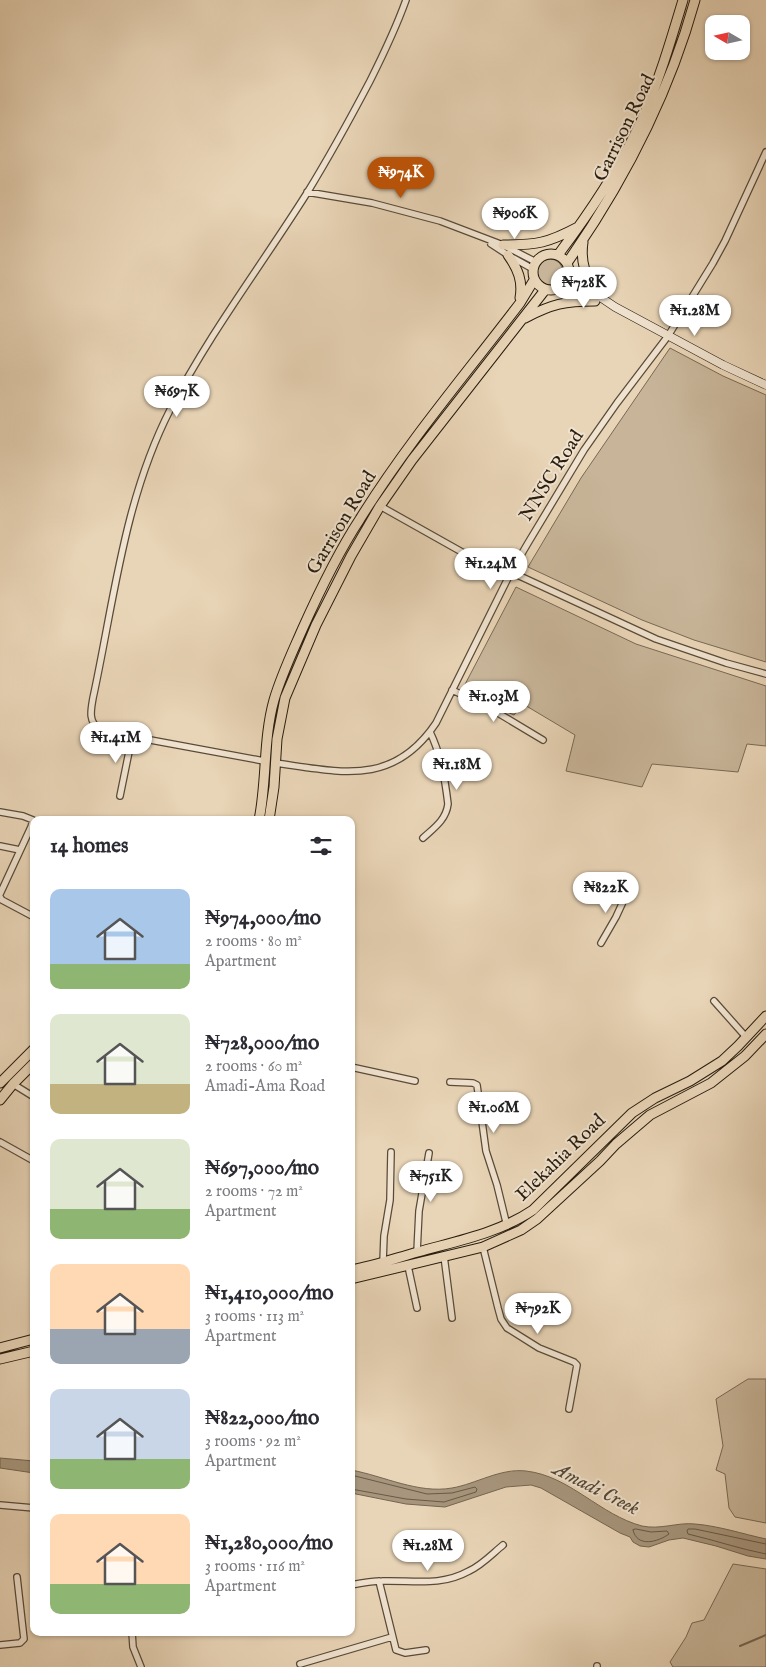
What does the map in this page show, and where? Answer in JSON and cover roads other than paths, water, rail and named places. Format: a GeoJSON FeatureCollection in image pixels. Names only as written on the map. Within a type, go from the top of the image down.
{"type":"FeatureCollection","features":[{"type":"Feature","properties":{"kind":"main road","name":"Garrison Road"},"geometry":{"type":"LineString","coordinates":[[558,255],[593,207],[642,119],[683,0]]}},
{"type":"Feature","properties":{"kind":"main road","name":"Garrison Road"},"geometry":{"type":"LineString","coordinates":[[567,263],[584,239],[620,178],[661,98],[695,0]]}},
{"type":"Feature","properties":{"kind":"main road"},"geometry":{"type":"LineString","coordinates":[[503,245],[548,242],[580,226]]}},
{"type":"Feature","properties":{"kind":"main road"},"geometry":{"type":"LineString","coordinates":[[521,321],[554,304],[596,298],[581,261],[584,239]]}},
{"type":"Feature","properties":{"kind":"main road"},"geometry":{"type":"LineString","coordinates":[[546,254],[558,255],[567,263],[569,276],[561,288],[552,291],[545,290],[534,280],[535,265],[546,254]]}},
{"type":"Feature","properties":{"kind":"main road"},"geometry":{"type":"LineString","coordinates":[[508,255],[518,270],[521,282],[520,303]]}},
{"type":"Feature","properties":{"kind":"main road","name":"Garrison Road"},"geometry":{"type":"LineString","coordinates":[[260,816],[270,716],[283,674],[322,587],[349,538],[394,468],[520,303],[534,280]]}},
{"type":"Feature","properties":{"kind":"main road","name":"Garrison Road"},"geometry":{"type":"LineString","coordinates":[[270,816],[274,787],[278,730],[285,698],[316,624],[350,556],[380,506],[417,453],[545,290]]}},
{"type":"Feature","properties":{"kind":"main road","name":"Elekahia Road"},"geometry":{"type":"LineString","coordinates":[[355,1269],[507,1226],[533,1210],[636,1110],[707,1071],[730,1054],[766,1016]]}},
{"type":"Feature","properties":{"kind":"main road","name":"Elekahia Road"},"geometry":{"type":"LineString","coordinates":[[355,1278],[483,1247],[521,1230],[537,1219],[643,1120],[665,1106],[711,1083],[745,1056],[766,1034]]}},
{"type":"Feature","properties":{"kind":"main road"},"geometry":{"type":"LineString","coordinates":[[0,1083],[30,1053]]}},
{"type":"Feature","properties":{"kind":"main road"},"geometry":{"type":"LineString","coordinates":[[0,1100],[30,1068]]}},
{"type":"Feature","properties":{"kind":"main road"},"geometry":{"type":"LineString","coordinates":[[0,1348],[30,1340]]}},
{"type":"Feature","properties":{"kind":"main road"},"geometry":{"type":"LineString","coordinates":[[0,1359],[30,1352]]}},
{"type":"Feature","properties":{"kind":"street"},"geometry":{"type":"LineString","coordinates":[[264,761],[132,737],[99,729],[94,726],[91,720],[91,712],[122,551],[137,495],[160,430],[183,385],[212,336],[307,192],[362,96],[389,42],[406,0]]}},
{"type":"Feature","properties":{"kind":"street","name":"NNSC Road"},"geometry":{"type":"LineString","coordinates":[[275,763],[342,772],[378,769],[410,752],[430,732],[512,572],[584,450],[668,336],[721,248],[766,152]]}},
{"type":"Feature","properties":{"kind":"street"},"geometry":{"type":"LineString","coordinates":[[307,192],[394,208],[440,221],[485,240],[503,245],[535,265]]}},
{"type":"Feature","properties":{"kind":"street"},"geometry":{"type":"LineString","coordinates":[[485,240],[508,255],[535,265]]}},
{"type":"Feature","properties":{"kind":"street"},"geometry":{"type":"LineString","coordinates":[[569,276],[596,298]]}},
{"type":"Feature","properties":{"kind":"street"},"geometry":{"type":"LineString","coordinates":[[561,288],[596,298],[723,365],[766,385]]}},
{"type":"Feature","properties":{"kind":"street"},"geometry":{"type":"LineString","coordinates":[[380,506],[469,556],[512,572],[656,639],[726,663],[766,674]]}},
{"type":"Feature","properties":{"kind":"street"},"geometry":{"type":"LineString","coordinates":[[452,690],[488,707],[543,740]]}},
{"type":"Feature","properties":{"kind":"street"},"geometry":{"type":"LineString","coordinates":[[423,838],[443,819],[448,804],[442,763],[430,732]]}},
{"type":"Feature","properties":{"kind":"street"},"geometry":{"type":"LineString","coordinates":[[120,796],[132,737]]}},
{"type":"Feature","properties":{"kind":"street"},"geometry":{"type":"LineString","coordinates":[[0,812],[30,819]]}},
{"type":"Feature","properties":{"kind":"street"},"geometry":{"type":"LineString","coordinates":[[30,827],[0,896],[2,900],[30,915]]}},
{"type":"Feature","properties":{"kind":"street"},"geometry":{"type":"LineString","coordinates":[[0,846],[20,850]]}},
{"type":"Feature","properties":{"kind":"street"},"geometry":{"type":"LineString","coordinates":[[601,943],[628,893]]}},
{"type":"Feature","properties":{"kind":"street"},"geometry":{"type":"LineString","coordinates":[[714,1001],[746,1037]]}},
{"type":"Feature","properties":{"kind":"street"},"geometry":{"type":"LineString","coordinates":[[355,1068],[415,1080]]}},
{"type":"Feature","properties":{"kind":"street"},"geometry":{"type":"LineString","coordinates":[[450,1082],[473,1083],[477,1085],[486,1151],[507,1226]]}},
{"type":"Feature","properties":{"kind":"street"},"geometry":{"type":"LineString","coordinates":[[13,1084],[30,1095]]}},
{"type":"Feature","properties":{"kind":"street"},"geometry":{"type":"LineString","coordinates":[[0,1142],[30,1159]]}},
{"type":"Feature","properties":{"kind":"street"},"geometry":{"type":"LineString","coordinates":[[383,1262],[385,1228],[390,1200],[390,1152]]}},
{"type":"Feature","properties":{"kind":"street"},"geometry":{"type":"LineString","coordinates":[[417,1252],[419,1211],[429,1153]]}},
{"type":"Feature","properties":{"kind":"street"},"geometry":{"type":"LineString","coordinates":[[483,1247],[501,1319],[508,1328],[539,1348],[574,1362],[577,1365],[569,1409]]}},
{"type":"Feature","properties":{"kind":"street"},"geometry":{"type":"LineString","coordinates":[[444,1256],[452,1318]]}},
{"type":"Feature","properties":{"kind":"street"},"geometry":{"type":"LineString","coordinates":[[408,1266],[417,1308]]}},
{"type":"Feature","properties":{"kind":"street"},"geometry":{"type":"LineString","coordinates":[[0,1504],[30,1508]]}},
{"type":"Feature","properties":{"kind":"street"},"geometry":{"type":"LineString","coordinates":[[355,1584],[379,1581],[422,1583],[458,1577],[471,1571],[503,1545]]}},
{"type":"Feature","properties":{"kind":"street"},"geometry":{"type":"LineString","coordinates":[[0,1645],[20,1643],[24,1639],[17,1577]]}},
{"type":"Feature","properties":{"kind":"street"},"geometry":{"type":"LineString","coordinates":[[379,1581],[396,1650],[400,1652],[426,1650]]}},
{"type":"Feature","properties":{"kind":"street"},"geometry":{"type":"LineString","coordinates":[[132,1636],[133,1647],[140,1667]]}},
{"type":"Feature","properties":{"kind":"street"},"geometry":{"type":"LineString","coordinates":[[300,1664],[392,1637]]}},
{"type":"Feature","properties":{"kind":"water"},"geometry":{"type":"Polygon","coordinates":[[[0,1458],[30,1461],[30,1472],[0,1468],[0,1458]]]}},
{"type":"Feature","properties":{"kind":"water"},"geometry":{"type":"Polygon","coordinates":[[[355,1471],[427,1489],[452,1488],[507,1472],[526,1471],[542,1474],[557,1480],[627,1521],[642,1526],[695,1524],[722,1528],[766,1539],[766,1559],[748,1556],[683,1538],[669,1540],[649,1547],[640,1546],[633,1542],[630,1537],[541,1488],[531,1485],[506,1487],[445,1507],[406,1504],[355,1494],[355,1471]]]}},
{"type":"Feature","properties":{"kind":"waterway"},"geometry":{"type":"LineString","coordinates":[[740,1646],[766,1635]]}},
{"type":"Feature","properties":{"kind":"water label","name":"Amadi Creek"},"geometry":{"type":"Point","coordinates":[596,1489]}}]}
